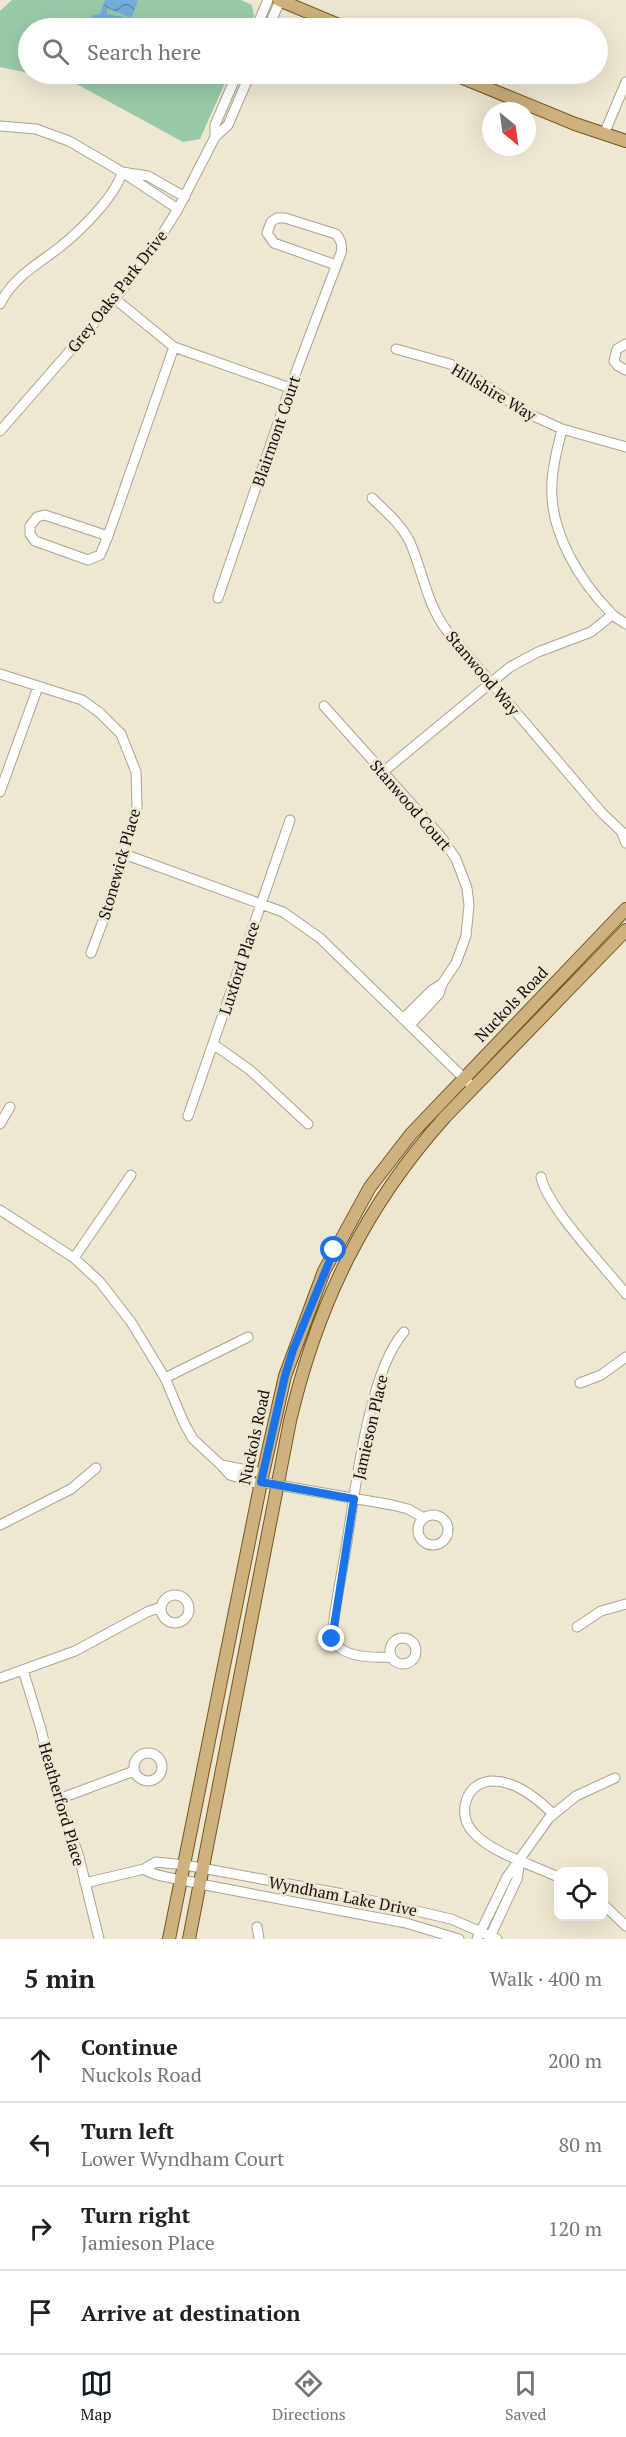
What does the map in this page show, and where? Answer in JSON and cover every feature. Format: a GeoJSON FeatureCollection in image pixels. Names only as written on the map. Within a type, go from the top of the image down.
{"type":"FeatureCollection","features":[{"type":"Feature","properties":{"kind":"main road"},"geometry":{"type":"LineString","coordinates":[[279,0],[322,18]]}},
{"type":"Feature","properties":{"kind":"main road"},"geometry":{"type":"LineString","coordinates":[[477,84],[556,117],[626,141]]}},
{"type":"Feature","properties":{"kind":"main road","name":"Nuckols Road"},"geometry":{"type":"LineString","coordinates":[[170,1939],[285,1376],[293,1350],[334,1250],[370,1187],[395,1153],[463,1077],[626,909]]}},
{"type":"Feature","properties":{"kind":"main road","name":"Nuckols Road"},"geometry":{"type":"LineString","coordinates":[[189,1939],[276,1486],[299,1381],[327,1302],[369,1217],[401,1170],[435,1129],[626,930]]}},
{"type":"Feature","properties":{"kind":"street"},"geometry":{"type":"LineString","coordinates":[[260,18],[268,0]]}},
{"type":"Feature","properties":{"kind":"street"},"geometry":{"type":"LineString","coordinates":[[272,18],[279,0]]}},
{"type":"Feature","properties":{"kind":"street"},"geometry":{"type":"LineString","coordinates":[[604,134],[626,82]]}},
{"type":"Feature","properties":{"kind":"street","name":"Grey Oaks Park Drive"},"geometry":{"type":"LineString","coordinates":[[215,137],[215,125],[233,84]]}},
{"type":"Feature","properties":{"kind":"street","name":"Grey Oaks Park Drive"},"geometry":{"type":"LineString","coordinates":[[0,431],[116,298],[155,246],[185,197],[215,137],[228,125],[246,84]]}},
{"type":"Feature","properties":{"kind":"street"},"geometry":{"type":"LineString","coordinates":[[0,126],[36,129],[69,141],[178,209]]}},
{"type":"Feature","properties":{"kind":"street"},"geometry":{"type":"LineString","coordinates":[[122,172],[148,176],[185,197]]}},
{"type":"Feature","properties":{"kind":"street"},"geometry":{"type":"LineString","coordinates":[[0,304],[6,292],[24,272],[61,246],[90,218],[105,200],[122,172]]}},
{"type":"Feature","properties":{"kind":"street","name":"Blairmont Court"},"geometry":{"type":"LineString","coordinates":[[218,598],[290,388],[336,265],[342,245],[336,234],[285,218],[277,218],[271,222],[267,233],[274,243],[336,265]]}},
{"type":"Feature","properties":{"kind":"street"},"geometry":{"type":"LineString","coordinates":[[116,298],[174,347],[290,388]]}},
{"type":"Feature","properties":{"kind":"street"},"geometry":{"type":"LineString","coordinates":[[626,344],[617,349],[614,361],[626,370]]}},
{"type":"Feature","properties":{"kind":"street"},"geometry":{"type":"LineString","coordinates":[[108,536],[45,515],[37,517],[30,526],[30,534],[35,541],[88,560],[100,555],[108,536],[174,347]]}},
{"type":"Feature","properties":{"kind":"street","name":"Hillshire Way"},"geometry":{"type":"LineString","coordinates":[[396,349],[450,364],[466,372],[525,412],[562,429],[626,447]]}},
{"type":"Feature","properties":{"kind":"street"},"geometry":{"type":"LineString","coordinates":[[562,429],[552,484],[557,524],[577,568],[612,615],[626,624]]}},
{"type":"Feature","properties":{"kind":"street","name":"Stanwood Way"},"geometry":{"type":"LineString","coordinates":[[372,498],[394,520],[409,540],[439,621],[595,805],[623,833],[626,843]]}},
{"type":"Feature","properties":{"kind":"street"},"geometry":{"type":"LineString","coordinates":[[383,772],[491,682],[522,660],[591,632],[612,615]]}},
{"type":"Feature","properties":{"kind":"street","name":"Stonewick Place"},"geometry":{"type":"LineString","coordinates":[[0,674],[82,700],[100,713],[121,734],[136,772],[137,807],[107,910],[91,953]]}},
{"type":"Feature","properties":{"kind":"street"},"geometry":{"type":"LineString","coordinates":[[0,792],[38,687]]}},
{"type":"Feature","properties":{"kind":"street","name":"Stanwood Court"},"geometry":{"type":"LineString","coordinates":[[324,706],[448,845],[467,888],[469,905],[466,936],[456,963],[442,984],[432,990],[406,1022]]}},
{"type":"Feature","properties":{"kind":"street","name":"Luxford Place"},"geometry":{"type":"LineString","coordinates":[[188,1116],[290,820]]}},
{"type":"Feature","properties":{"kind":"street"},"geometry":{"type":"LineString","coordinates":[[124,854],[283,912],[320,938],[406,1022],[426,1034],[474,1088]]}},
{"type":"Feature","properties":{"kind":"street"},"geometry":{"type":"LineString","coordinates":[[213,1044],[250,1070],[308,1124]]}},
{"type":"Feature","properties":{"kind":"street"},"geometry":{"type":"LineString","coordinates":[[0,1124],[10,1107]]}},
{"type":"Feature","properties":{"kind":"street"},"geometry":{"type":"LineString","coordinates":[[74,1258],[131,1175]]}},
{"type":"Feature","properties":{"kind":"street"},"geometry":{"type":"LineString","coordinates":[[542,1177],[543,1186],[554,1204],[626,1294]]}},
{"type":"Feature","properties":{"kind":"street"},"geometry":{"type":"LineString","coordinates":[[0,1210],[74,1258],[100,1282],[131,1322],[165,1378],[193,1439],[221,1465],[276,1486],[408,1509],[424,1518]]}},
{"type":"Feature","properties":{"kind":"street","name":"Jamieson Place"},"geometry":{"type":"LineString","coordinates":[[392,1657],[377,1658],[344,1652],[336,1646],[332,1639],[354,1499],[375,1395],[392,1347],[404,1332]]}},
{"type":"Feature","properties":{"kind":"street"},"geometry":{"type":"LineString","coordinates":[[165,1378],[248,1337]]}},
{"type":"Feature","properties":{"kind":"street"},"geometry":{"type":"LineString","coordinates":[[580,1383],[602,1375],[626,1357]]}},
{"type":"Feature","properties":{"kind":"street"},"geometry":{"type":"LineString","coordinates":[[0,1525],[71,1490],[96,1468]]}},
{"type":"Feature","properties":{"kind":"street"},"geometry":{"type":"LineString","coordinates":[[577,1627],[602,1611],[626,1604]]}},
{"type":"Feature","properties":{"kind":"street"},"geometry":{"type":"LineString","coordinates":[[0,1678],[75,1651],[147,1612],[161,1607]]}},
{"type":"Feature","properties":{"kind":"street","name":"Heatherford Place"},"geometry":{"type":"LineString","coordinates":[[23,1670],[59,1799],[79,1857],[99,1939]]}},
{"type":"Feature","properties":{"kind":"street"},"geometry":{"type":"LineString","coordinates":[[59,1799],[134,1771]]}},
{"type":"Feature","properties":{"kind":"street"},"geometry":{"type":"LineString","coordinates":[[479,1935],[507,1877],[536,1834],[553,1814],[576,1796],[615,1778]]}},
{"type":"Feature","properties":{"kind":"street"},"geometry":{"type":"LineString","coordinates":[[553,1814],[535,1797],[493,1781],[480,1785],[469,1795],[464,1807],[464,1818],[474,1834],[554,1876]]}},
{"type":"Feature","properties":{"kind":"street"},"geometry":{"type":"LineString","coordinates":[[492,1938],[517,1880],[520,1860]]}},
{"type":"Feature","properties":{"kind":"street","name":"Wyndham Lake Drive"},"geometry":{"type":"LineString","coordinates":[[84,1883],[144,1869],[156,1862],[184,1865],[344,1894],[421,1911],[452,1919],[479,1935],[492,1938]]}},
{"type":"Feature","properties":{"kind":"street","name":"Wyndham Lake Drive"},"geometry":{"type":"LineString","coordinates":[[144,1869],[151,1874],[182,1878],[200,1884],[406,1923],[459,1939]]}},
{"type":"Feature","properties":{"kind":"street"},"geometry":{"type":"LineString","coordinates":[[608,1910],[626,1926]]}},
{"type":"Feature","properties":{"kind":"street"},"geometry":{"type":"LineString","coordinates":[[257,1927],[259,1939]]}},
{"type":"Feature","properties":{"kind":"green space"},"geometry":{"type":"Polygon","coordinates":[[[12,0],[241,0],[252,5],[254,16],[253,18],[18,18],[18,71],[0,67],[0,11],[12,0]]]}},
{"type":"Feature","properties":{"kind":"green space"},"geometry":{"type":"Polygon","coordinates":[[[77,84],[225,84],[200,139],[183,142],[77,84]]]}},
{"type":"Feature","properties":{"kind":"water"},"geometry":{"type":"Polygon","coordinates":[[[105,0],[138,1],[131,18],[107,8],[107,14],[123,18],[91,18],[93,15],[100,14],[105,0]]]}},
{"type":"Feature","properties":{"kind":"route"},"geometry":{"type":"LineString","coordinates":[[332,1639],[354,1499],[261,1482],[293,1350],[312,1298],[334,1250]]}}]}
